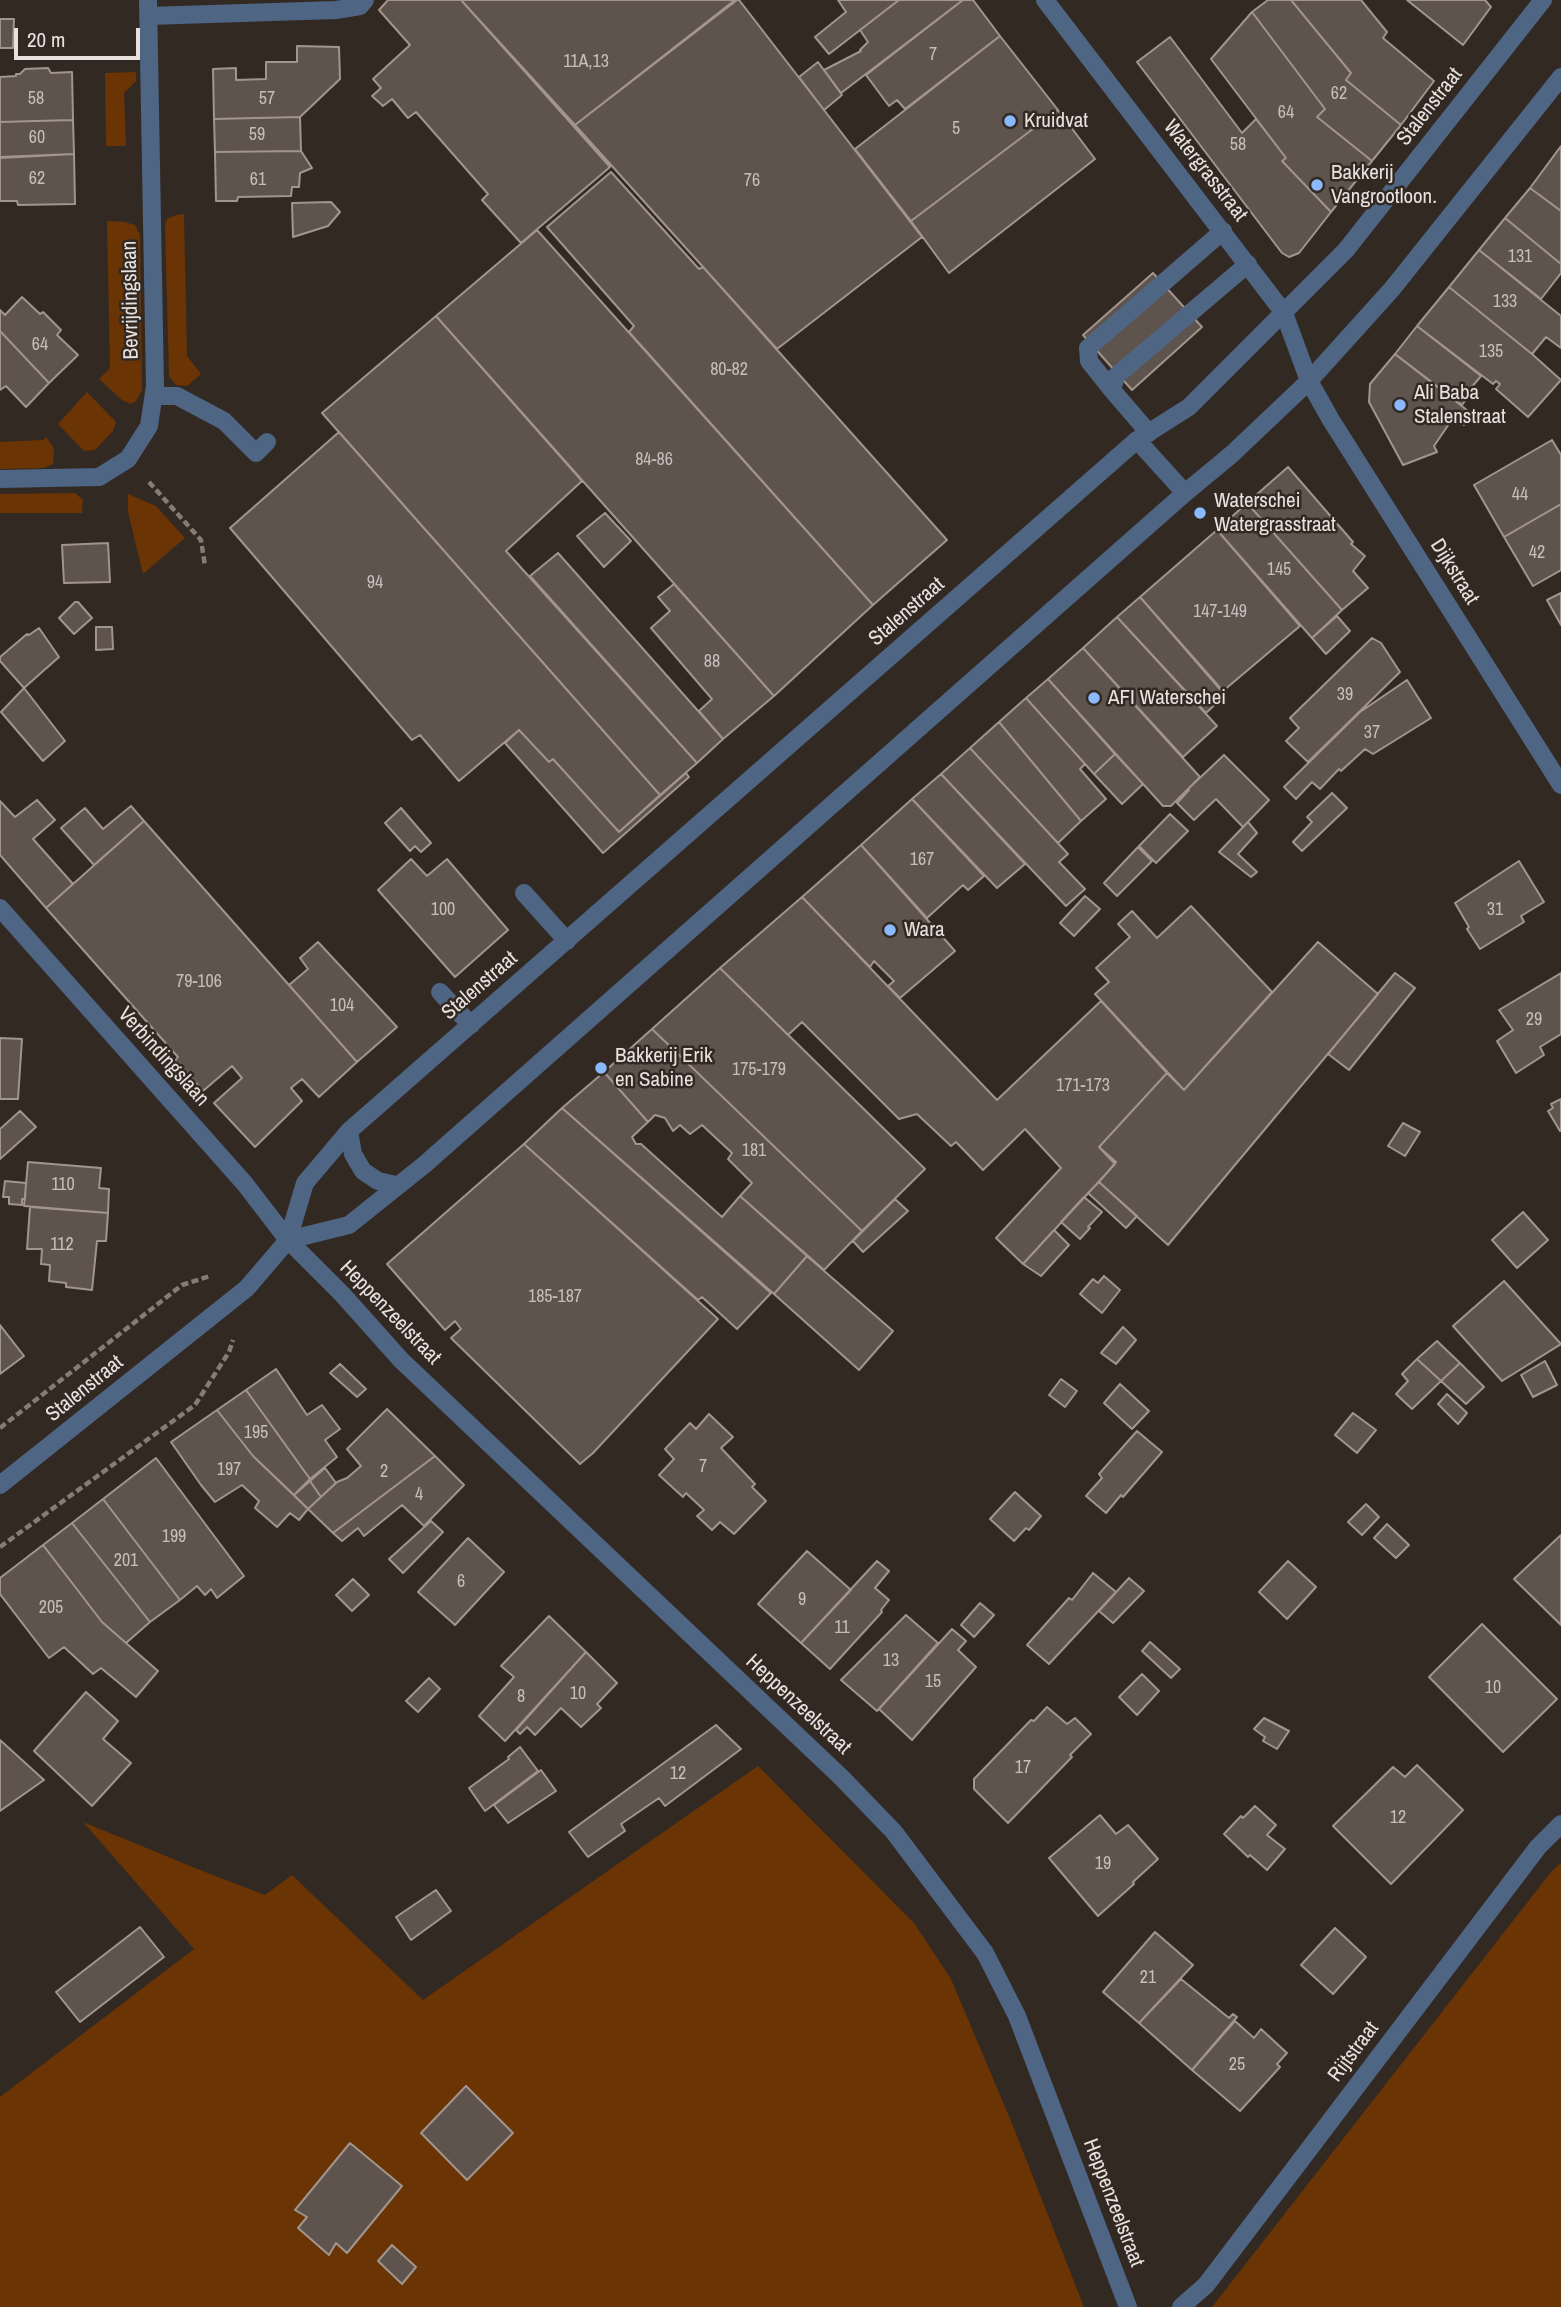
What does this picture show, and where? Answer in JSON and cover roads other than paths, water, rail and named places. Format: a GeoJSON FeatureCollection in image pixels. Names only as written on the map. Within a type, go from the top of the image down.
{"type":"FeatureCollection","features":[{"type":"Feature","properties":{"kind":"street"},"geometry":{"type":"LineString","coordinates":[[148,8],[336,10],[360,6],[365,0]]}},
{"type":"Feature","properties":{"kind":"street","name":"Watergrasstraat"},"geometry":{"type":"LineString","coordinates":[[1045,0],[1284,313],[1309,382]]}},
{"type":"Feature","properties":{"kind":"street","name":"Stalenstraat"},"geometry":{"type":"LineString","coordinates":[[0,1485],[247,1288],[288,1240],[305,1183],[349,1131],[1143,436],[1189,407],[1359,234],[1543,0]]}},
{"type":"Feature","properties":{"kind":"street","name":"Bevrijdingslaan"},"geometry":{"type":"LineString","coordinates":[[0,479],[99,477],[128,459],[149,426],[154,397],[148,8]]}},
{"type":"Feature","properties":{"kind":"street"},"geometry":{"type":"LineString","coordinates":[[288,1240],[349,1225],[424,1165],[1232,454],[1309,382],[1392,289],[1561,77]]}},
{"type":"Feature","properties":{"kind":"street"},"geometry":{"type":"LineString","coordinates":[[1185,493],[1089,361],[1088,348],[1223,231]]}},
{"type":"Feature","properties":{"kind":"street"},"geometry":{"type":"LineString","coordinates":[[1112,390],[1116,376],[1248,264]]}},
{"type":"Feature","properties":{"kind":"street","name":"Dijkstraat"},"geometry":{"type":"LineString","coordinates":[[1309,382],[1561,785]]}},
{"type":"Feature","properties":{"kind":"street"},"geometry":{"type":"LineString","coordinates":[[154,397],[177,396],[224,421],[256,453],[267,442]]}},
{"type":"Feature","properties":{"kind":"street"},"geometry":{"type":"LineString","coordinates":[[524,893],[567,941]]}},
{"type":"Feature","properties":{"kind":"street","name":"Verbindingslaan"},"geometry":{"type":"LineString","coordinates":[[0,908],[245,1184],[288,1240]]}},
{"type":"Feature","properties":{"kind":"street"},"geometry":{"type":"LineString","coordinates":[[440,992],[471,1025]]}},
{"type":"Feature","properties":{"kind":"street"},"geometry":{"type":"LineString","coordinates":[[349,1131],[353,1154],[363,1171],[378,1181],[396,1185]]}},
{"type":"Feature","properties":{"kind":"street","name":"Heppenzeelstraat"},"geometry":{"type":"LineString","coordinates":[[288,1240],[342,1294],[401,1360],[832,1769],[894,1832],[985,1953],[1017,2016],[1128,2307]]}},
{"type":"Feature","properties":{"kind":"street","name":"Rijtstraat"},"geometry":{"type":"LineString","coordinates":[[1181,2307],[1206,2285],[1538,1847],[1561,1824]]}},
{"type":"Feature","properties":{"kind":"place","name":"Kruidvat"},"geometry":{"type":"Point","coordinates":[1010,121]}},
{"type":"Feature","properties":{"kind":"place","name":"Bakkerij Vangrootloon."},"geometry":{"type":"Point","coordinates":[1317,185]}},
{"type":"Feature","properties":{"kind":"place","name":"Ali Baba Stalenstraat"},"geometry":{"type":"Point","coordinates":[1400,405]}},
{"type":"Feature","properties":{"kind":"place","name":"Waterschei Watergrasstraat"},"geometry":{"type":"Point","coordinates":[1200,513]}},
{"type":"Feature","properties":{"kind":"place","name":"AFI Waterschei"},"geometry":{"type":"Point","coordinates":[1094,698]}},
{"type":"Feature","properties":{"kind":"place","name":"Wara"},"geometry":{"type":"Point","coordinates":[890,930]}},
{"type":"Feature","properties":{"kind":"place","name":"Bakkerij Erik en Sabine"},"geometry":{"type":"Point","coordinates":[601,1068]}}]}
